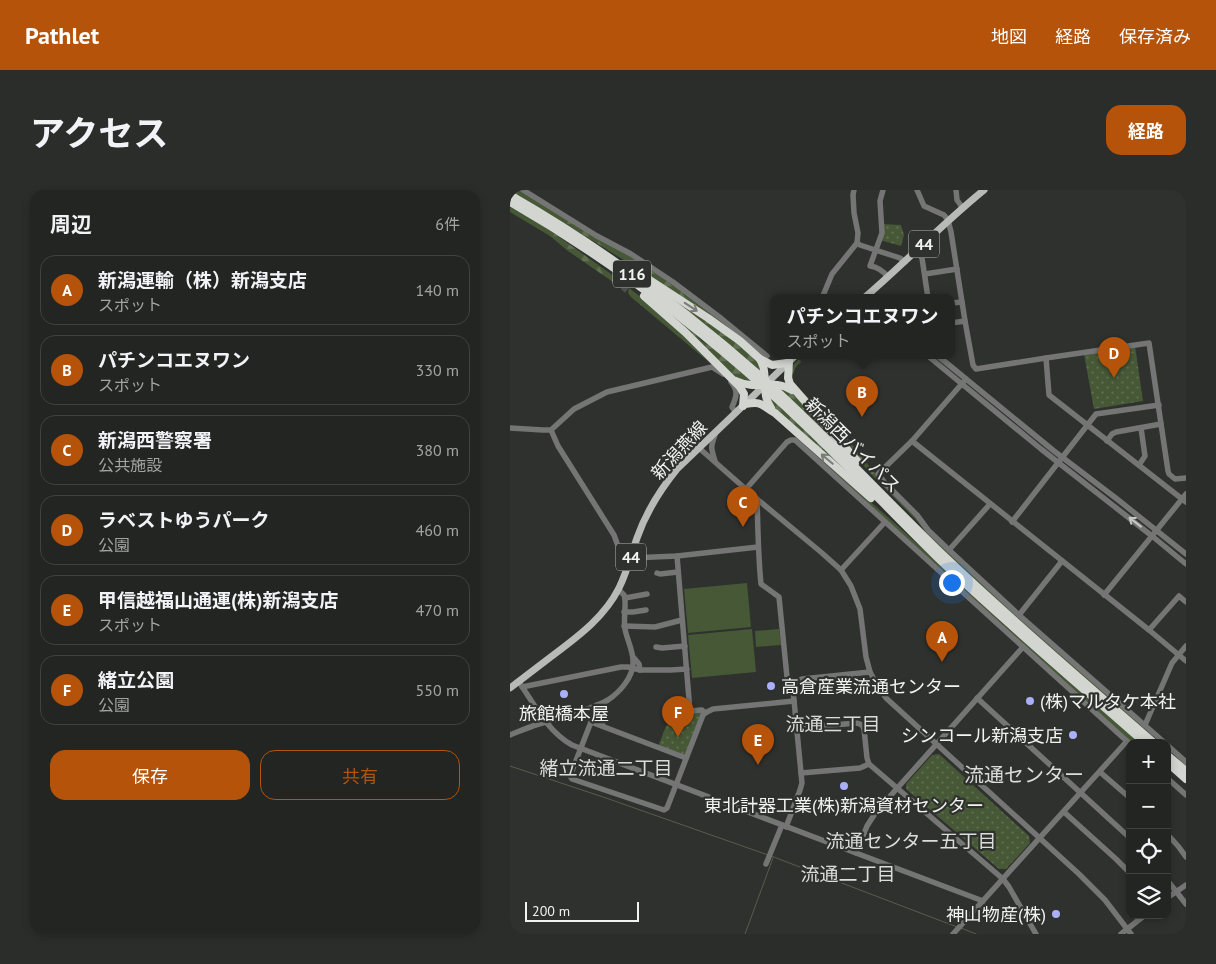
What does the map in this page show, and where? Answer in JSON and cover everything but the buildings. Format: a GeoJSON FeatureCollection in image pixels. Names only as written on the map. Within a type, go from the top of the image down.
{"type":"FeatureCollection","features":[{"type":"Feature","properties":{"kind":"highway","name":"新潟西バイパス"},"geometry":{"type":"LineString","coordinates":[[510,195],[588,247],[745,366],[786,403],[814,434],[918,535],[965,584],[1140,739]]}},
{"type":"Feature","properties":{"kind":"highway","name":"新潟西バイパス"},"geometry":{"type":"LineString","coordinates":[[510,202],[588,247]]}},
{"type":"Feature","properties":{"kind":"highway"},"geometry":{"type":"LineString","coordinates":[[588,247],[620,261],[708,318],[772,365],[790,360],[788,378],[795,391],[918,535]]}},
{"type":"Feature","properties":{"kind":"highway"},"geometry":{"type":"LineString","coordinates":[[588,247],[612,271],[656,306],[734,380],[743,392],[744,405],[760,403],[775,414],[918,535]]}},
{"type":"Feature","properties":{"kind":"highway"},"geometry":{"type":"LineString","coordinates":[[763,357],[766,400],[775,414]]}},
{"type":"Feature","properties":{"kind":"highway"},"geometry":{"type":"LineString","coordinates":[[734,380],[748,386],[764,384],[782,385],[795,391]]}},
{"type":"Feature","properties":{"kind":"highway","name":"新潟西バイパス"},"geometry":{"type":"LineString","coordinates":[[918,535],[1149,739]]}},
{"type":"Feature","properties":{"kind":"highway"},"geometry":{"type":"LineString","coordinates":[[1171,760],[1186,777]]}},
{"type":"Feature","properties":{"kind":"highway"},"geometry":{"type":"LineString","coordinates":[[1171,765],[1186,777]]}},
{"type":"Feature","properties":{"kind":"main road","name":"44"},"geometry":{"type":"LineString","coordinates":[[871,294],[962,207],[984,190]]}},
{"type":"Feature","properties":{"kind":"main road","name":"新潟燕線"},"geometry":{"type":"LineString","coordinates":[[510,688],[520,684],[584,632],[597,618],[618,590],[641,528],[655,499],[677,469],[790,360]]}},
{"type":"Feature","properties":{"kind":"street"},"geometry":{"type":"LineString","coordinates":[[523,190],[699,300],[763,357]]}},
{"type":"Feature","properties":{"kind":"street"},"geometry":{"type":"LineString","coordinates":[[824,294],[832,274],[857,243],[858,234],[854,213],[854,190]]}},
{"type":"Feature","properties":{"kind":"street"},"geometry":{"type":"LineString","coordinates":[[883,190],[880,200],[882,230],[870,266],[884,273],[888,278]]}},
{"type":"Feature","properties":{"kind":"street"},"geometry":{"type":"LineString","coordinates":[[917,190],[924,206],[944,215],[948,220],[973,365],[976,369],[1149,343],[1168,471],[1175,479],[1186,478]]}},
{"type":"Feature","properties":{"kind":"street"},"geometry":{"type":"LineString","coordinates":[[956,190],[957,200],[962,207]]}},
{"type":"Feature","properties":{"kind":"street"},"geometry":{"type":"LineString","coordinates":[[857,243],[900,258],[905,262]]}},
{"type":"Feature","properties":{"kind":"street"},"geometry":{"type":"LineString","coordinates":[[916,251],[922,258],[928,294]]}},
{"type":"Feature","properties":{"kind":"street"},"geometry":{"type":"LineString","coordinates":[[925,274],[957,270]]}},
{"type":"Feature","properties":{"kind":"street"},"geometry":{"type":"LineString","coordinates":[[955,303],[962,302]]}},
{"type":"Feature","properties":{"kind":"street"},"geometry":{"type":"LineString","coordinates":[[955,322],[965,321]]}},
{"type":"Feature","properties":{"kind":"street"},"geometry":{"type":"LineString","coordinates":[[1046,358],[1049,395],[1138,465],[1185,498],[1156,530],[1104,594]]}},
{"type":"Feature","properties":{"kind":"street"},"geometry":{"type":"LineString","coordinates":[[932,359],[964,382],[1186,564]]}},
{"type":"Feature","properties":{"kind":"street"},"geometry":{"type":"LineString","coordinates":[[941,359],[964,382]]}},
{"type":"Feature","properties":{"kind":"street"},"geometry":{"type":"LineString","coordinates":[[510,428],[551,430],[574,409],[607,392],[712,367],[734,385],[736,398],[732,407],[736,413]]}},
{"type":"Feature","properties":{"kind":"street"},"geometry":{"type":"LineString","coordinates":[[964,382],[912,441],[878,474],[917,515],[928,530],[949,550],[1019,615],[1160,739]]}},
{"type":"Feature","properties":{"kind":"street"},"geometry":{"type":"LineString","coordinates":[[1012,522],[1096,414],[1159,405]]}},
{"type":"Feature","properties":{"kind":"street"},"geometry":{"type":"LineString","coordinates":[[1107,440],[1114,432],[1162,424]]}},
{"type":"Feature","properties":{"kind":"street"},"geometry":{"type":"LineString","coordinates":[[1138,465],[1145,456],[1140,428]]}},
{"type":"Feature","properties":{"kind":"street"},"geometry":{"type":"LineString","coordinates":[[551,430],[558,446],[614,535],[624,559],[758,548]]}},
{"type":"Feature","properties":{"kind":"street"},"geometry":{"type":"LineString","coordinates":[[715,462],[711,446],[716,432]]}},
{"type":"Feature","properties":{"kind":"street"},"geometry":{"type":"LineString","coordinates":[[746,489],[787,442],[793,440],[797,442],[1126,741]]}},
{"type":"Feature","properties":{"kind":"street"},"geometry":{"type":"LineString","coordinates":[[912,441],[1186,661]]}},
{"type":"Feature","properties":{"kind":"street"},"geometry":{"type":"LineString","coordinates":[[699,448],[841,570],[851,586],[860,609],[870,672],[886,698],[1099,894],[1129,932]]}},
{"type":"Feature","properties":{"kind":"street"},"geometry":{"type":"LineString","coordinates":[[1060,460],[1186,554]]}},
{"type":"Feature","properties":{"kind":"street"},"geometry":{"type":"LineString","coordinates":[[757,499],[761,584],[779,597],[787,677],[795,682]]}},
{"type":"Feature","properties":{"kind":"street"},"geometry":{"type":"LineString","coordinates":[[949,550],[990,504]]}},
{"type":"Feature","properties":{"kind":"street"},"geometry":{"type":"LineString","coordinates":[[841,570],[885,522]]}},
{"type":"Feature","properties":{"kind":"street"},"geometry":{"type":"LineString","coordinates":[[677,556],[690,711],[702,710],[705,713]]}},
{"type":"Feature","properties":{"kind":"street"},"geometry":{"type":"LineString","coordinates":[[1019,615],[1062,561]]}},
{"type":"Feature","properties":{"kind":"street"},"geometry":{"type":"LineString","coordinates":[[657,573],[678,572]]}},
{"type":"Feature","properties":{"kind":"street"},"geometry":{"type":"LineString","coordinates":[[618,590],[624,598],[624,626],[640,670]]}},
{"type":"Feature","properties":{"kind":"street"},"geometry":{"type":"LineString","coordinates":[[624,598],[647,594]]}},
{"type":"Feature","properties":{"kind":"street"},"geometry":{"type":"LineString","coordinates":[[1149,630],[1179,596],[1186,602]]}},
{"type":"Feature","properties":{"kind":"street"},"geometry":{"type":"LineString","coordinates":[[624,612],[646,610]]}},
{"type":"Feature","properties":{"kind":"street"},"geometry":{"type":"LineString","coordinates":[[624,626],[655,627],[682,620]]}},
{"type":"Feature","properties":{"kind":"street"},"geometry":{"type":"LineString","coordinates":[[656,647],[684,646]]}},
{"type":"Feature","properties":{"kind":"street"},"geometry":{"type":"LineString","coordinates":[[1145,725],[1172,663],[1186,646]]}},
{"type":"Feature","properties":{"kind":"street"},"geometry":{"type":"LineString","coordinates":[[856,854],[872,816],[1023,647]]}},
{"type":"Feature","properties":{"kind":"street"},"geometry":{"type":"LineString","coordinates":[[510,735],[597,705],[613,696],[629,677],[633,668],[633,655]]}},
{"type":"Feature","properties":{"kind":"street"},"geometry":{"type":"LineString","coordinates":[[687,669],[637,670],[625,667],[520,684],[546,722],[560,738],[572,745],[983,901]]}},
{"type":"Feature","properties":{"kind":"street"},"geometry":{"type":"LineString","coordinates":[[767,863],[802,783],[793,687],[795,682],[802,679],[870,672]]}},
{"type":"Feature","properties":{"kind":"street"},"geometry":{"type":"LineString","coordinates":[[977,698],[1126,834]]}},
{"type":"Feature","properties":{"kind":"street"},"geometry":{"type":"LineString","coordinates":[[686,758],[591,722],[570,774],[572,779],[664,810],[667,808],[686,758],[702,715],[712,709],[794,700]]}},
{"type":"Feature","properties":{"kind":"street"},"geometry":{"type":"LineString","coordinates":[[597,705],[603,726]]}},
{"type":"Feature","properties":{"kind":"street"},"geometry":{"type":"LineString","coordinates":[[797,728],[862,724],[867,758],[870,764],[1003,879],[1036,934]]}},
{"type":"Feature","properties":{"kind":"street"},"geometry":{"type":"LineString","coordinates":[[954,932],[1126,745]]}},
{"type":"Feature","properties":{"kind":"street"},"geometry":{"type":"LineString","coordinates":[[1171,748],[1186,762]]}},
{"type":"Feature","properties":{"kind":"street"},"geometry":{"type":"LineString","coordinates":[[801,772],[860,768],[870,764]]}},
{"type":"Feature","properties":{"kind":"street"},"geometry":{"type":"LineString","coordinates":[[1100,772],[1126,795]]}},
{"type":"Feature","properties":{"kind":"street"},"geometry":{"type":"LineString","coordinates":[[1171,782],[1186,795]]}},
{"type":"Feature","properties":{"kind":"street"},"geometry":{"type":"LineString","coordinates":[[1064,812],[1126,870]]}},
{"type":"Feature","properties":{"kind":"street"},"geometry":{"type":"LineString","coordinates":[[1171,838],[1186,857]]}},
{"type":"Feature","properties":{"kind":"street"},"geometry":{"type":"LineString","coordinates":[[1171,885],[1186,904]]}},
{"type":"Feature","properties":{"kind":"street"},"geometry":{"type":"LineString","coordinates":[[1171,895],[1186,885]]}},
{"type":"Feature","properties":{"kind":"street"},"geometry":{"type":"LineString","coordinates":[[1121,934],[1129,932],[1141,919]]}},
{"type":"Feature","properties":{"kind":"green space"},"geometry":{"type":"Polygon","coordinates":[[[510,190],[520,190],[636,260],[638,263],[637,268],[510,190]]]}},
{"type":"Feature","properties":{"kind":"green space"},"geometry":{"type":"Polygon","coordinates":[[[510,206],[548,229],[625,284],[619,286],[568,251],[550,236],[510,212],[510,206]]]}},
{"type":"Feature","properties":{"kind":"green space"},"geometry":{"type":"Polygon","coordinates":[[[882,224],[901,225],[904,235],[901,246],[880,240],[882,224]]]}},
{"type":"Feature","properties":{"kind":"green space"},"geometry":{"type":"Polygon","coordinates":[[[647,268],[691,297],[755,349],[641,271],[647,268]]]}},
{"type":"Feature","properties":{"kind":"green space"},"geometry":{"type":"Polygon","coordinates":[[[650,283],[724,331],[758,360],[763,374],[705,324],[650,283]]]}},
{"type":"Feature","properties":{"kind":"green space"},"geometry":{"type":"Polygon","coordinates":[[[629,288],[660,312],[734,383],[631,297],[628,293],[629,288]]]}},
{"type":"Feature","properties":{"kind":"green space"},"geometry":{"type":"Polygon","coordinates":[[[654,301],[689,328],[702,341],[716,350],[755,384],[741,382],[732,375],[654,301]]]}},
{"type":"Feature","properties":{"kind":"green space"},"geometry":{"type":"Polygon","coordinates":[[[1135,346],[1143,401],[1094,409],[1084,354],[1135,346]]]}},
{"type":"Feature","properties":{"kind":"green space"},"geometry":{"type":"Polygon","coordinates":[[[800,360],[801,362],[794,371],[794,383],[847,438],[880,480],[918,519],[1156,739],[991,596],[932,540],[917,521],[872,475],[792,383],[789,373],[793,365],[800,360]]]}},
{"type":"Feature","properties":{"kind":"green space"},"geometry":{"type":"Polygon","coordinates":[[[775,385],[788,388],[800,398],[848,455],[821,427],[775,385]]]}},
{"type":"Feature","properties":{"kind":"green space"},"geometry":{"type":"Polygon","coordinates":[[[768,395],[806,430],[855,479],[771,405],[768,395]]]}},
{"type":"Feature","properties":{"kind":"green space"},"geometry":{"type":"Polygon","coordinates":[[[761,405],[899,527],[1001,622],[1135,739],[1127,739],[761,405]]]}},
{"type":"Feature","properties":{"kind":"green space"},"geometry":{"type":"Polygon","coordinates":[[[747,583],[751,627],[688,633],[684,589],[747,583]]]}},
{"type":"Feature","properties":{"kind":"green space"},"geometry":{"type":"Polygon","coordinates":[[[752,629],[756,672],[692,678],[688,635],[752,629]]]}},
{"type":"Feature","properties":{"kind":"green space"},"geometry":{"type":"Polygon","coordinates":[[[779,629],[781,645],[756,647],[755,631],[779,629]]]}},
{"type":"Feature","properties":{"kind":"green space"},"geometry":{"type":"Polygon","coordinates":[[[690,711],[705,713],[686,758],[658,747],[666,726],[690,711]]]}},
{"type":"Feature","properties":{"kind":"green space"},"geometry":{"type":"Polygon","coordinates":[[[939,754],[1029,836],[1030,843],[1006,869],[999,869],[906,789],[906,784],[932,755],[939,754]]]}},
{"type":"Feature","properties":{"kind":"waterway"},"geometry":{"type":"LineString","coordinates":[[510,766],[768,855]]}},
{"type":"Feature","properties":{"kind":"waterway"},"geometry":{"type":"LineString","coordinates":[[771,856],[957,927]]}},
{"type":"Feature","properties":{"kind":"waterway"},"geometry":{"type":"LineString","coordinates":[[745,934],[773,858]]}},
{"type":"Feature","properties":{"kind":"waterway"},"geometry":{"type":"LineString","coordinates":[[961,928],[976,934]]}},
{"type":"Feature","properties":{"kind":"tunnel"},"geometry":{"type":"LineString","coordinates":[[623,291],[640,268]]}},
{"type":"Feature","properties":{"kind":"place","name":"ラベストゆうパーク"},"geometry":{"type":"Point","coordinates":[1114,378]}},
{"type":"Feature","properties":{"kind":"place","name":"パチンコエヌワン"},"geometry":{"type":"Point","coordinates":[862,417]}},
{"type":"Feature","properties":{"kind":"place","name":"新潟西警察署"},"geometry":{"type":"Point","coordinates":[743,527]}},
{"type":"Feature","properties":{"kind":"place","name":"新潟運輸（株）新潟支店"},"geometry":{"type":"Point","coordinates":[942,662]}},
{"type":"Feature","properties":{"kind":"place","name":"高倉産業流通センター"},"geometry":{"type":"Point","coordinates":[771,686]}},
{"type":"Feature","properties":{"kind":"place","name":"旅館橋本屋"},"geometry":{"type":"Point","coordinates":[564,694]}},
{"type":"Feature","properties":{"kind":"place","name":"(株)マルタケ本社"},"geometry":{"type":"Point","coordinates":[1030,701]}},
{"type":"Feature","properties":{"kind":"place","name":"シンコール新潟支店"},"geometry":{"type":"Point","coordinates":[1073,735]}},
{"type":"Feature","properties":{"kind":"place","name":"緒立公園"},"geometry":{"type":"Point","coordinates":[678,737]}},
{"type":"Feature","properties":{"kind":"place","name":"甲信越福山通運(株)新潟支店"},"geometry":{"type":"Point","coordinates":[758,765]}},
{"type":"Feature","properties":{"kind":"place","name":"東北計器工業(株)新潟資材センター"},"geometry":{"type":"Point","coordinates":[844,786]}},
{"type":"Feature","properties":{"kind":"place","name":"神山物産(株)"},"geometry":{"type":"Point","coordinates":[1056,914]}},
{"type":"Feature","properties":{"kind":"district","name":"流通三丁目"},"geometry":{"type":"Point","coordinates":[833,724]}},
{"type":"Feature","properties":{"kind":"district","name":"緒立流通二丁目"},"geometry":{"type":"Point","coordinates":[606,768]}},
{"type":"Feature","properties":{"kind":"district","name":"流通センター"},"geometry":{"type":"Point","coordinates":[1024,775]}},
{"type":"Feature","properties":{"kind":"district","name":"流通センター五丁目"},"geometry":{"type":"Point","coordinates":[911,841]}},
{"type":"Feature","properties":{"kind":"district","name":"流通二丁目"},"geometry":{"type":"Point","coordinates":[848,874]}}]}
